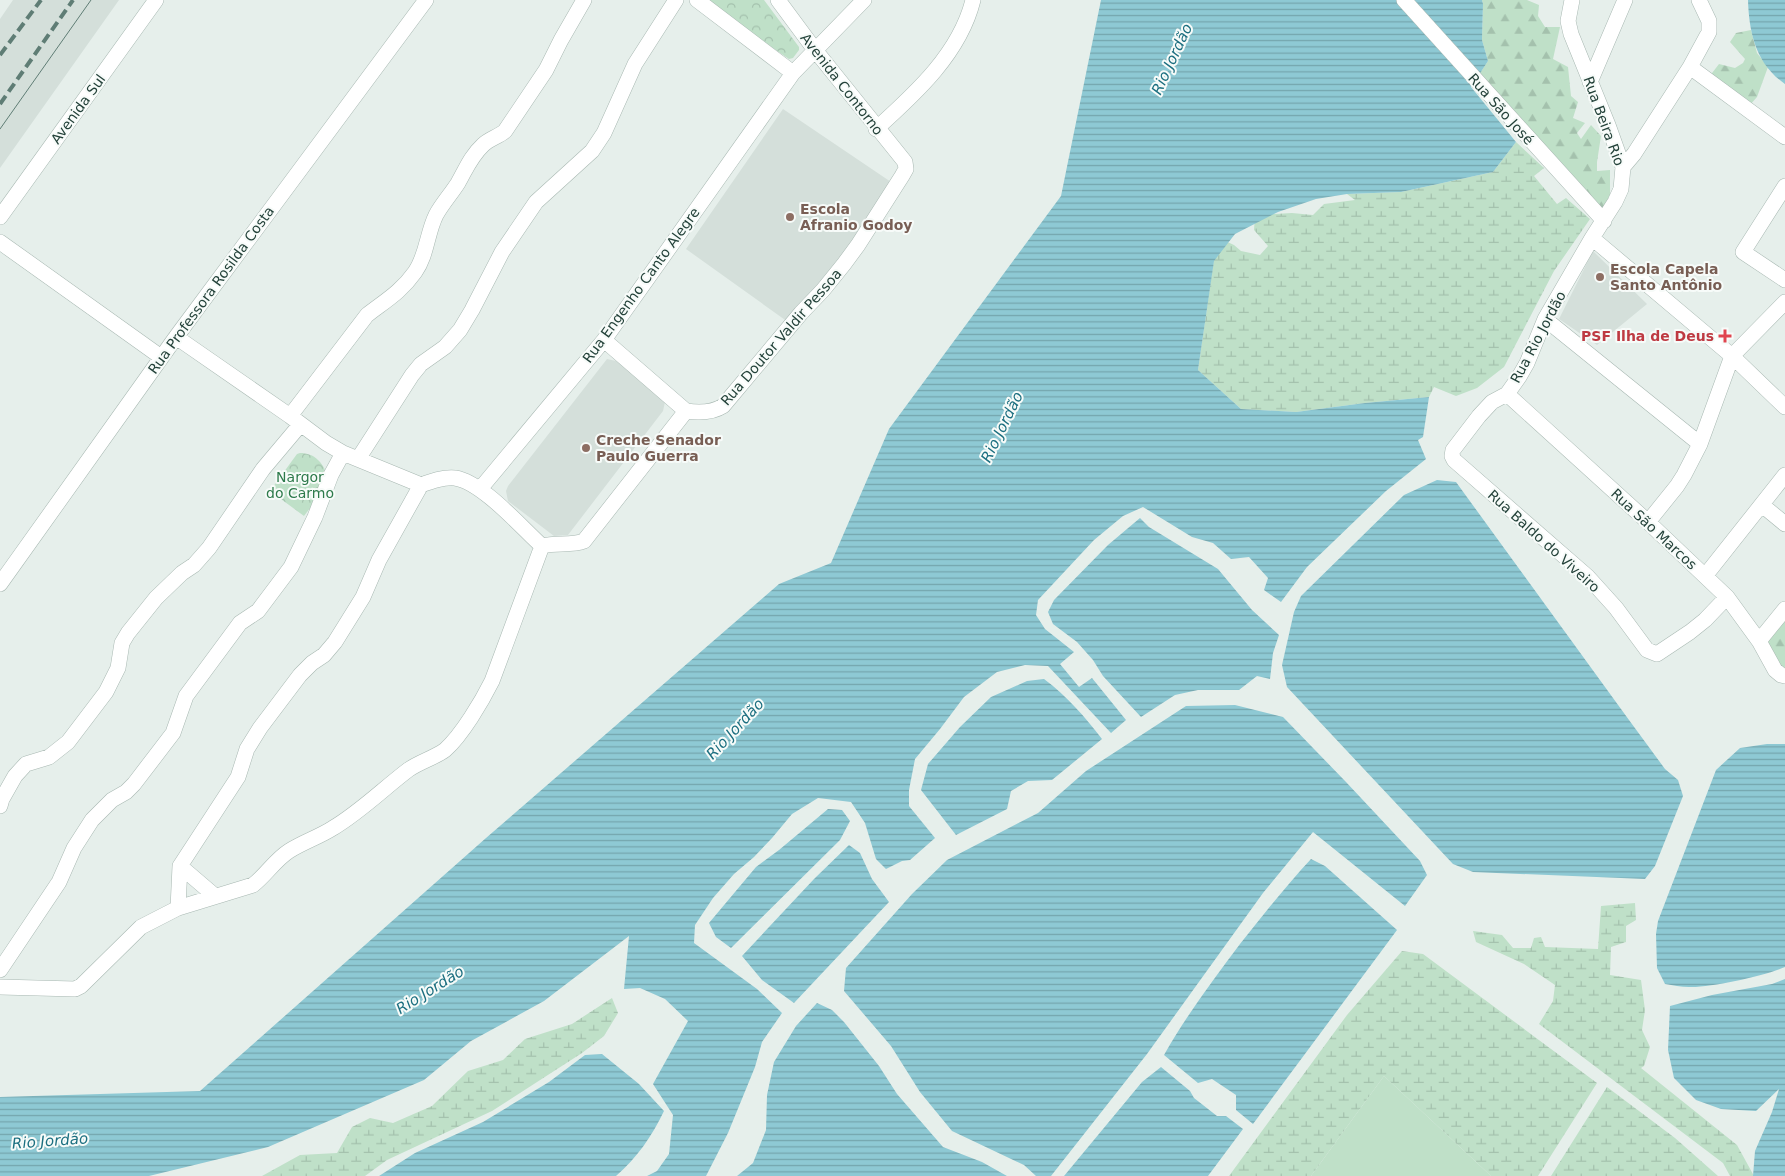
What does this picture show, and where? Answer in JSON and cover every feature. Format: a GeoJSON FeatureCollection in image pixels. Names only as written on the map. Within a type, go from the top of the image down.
{"type":"FeatureCollection","features":[{"type":"Feature","properties":{"kind":"street","name":"Avenida Sul"},"geometry":{"type":"LineString","coordinates":[[0,217],[156,0]]}},
{"type":"Feature","properties":{"kind":"street","name":"Rua Professora Rosilda Costa"},"geometry":{"type":"LineString","coordinates":[[0,584],[161,357],[426,0]]}},
{"type":"Feature","properties":{"kind":"street"},"geometry":{"type":"LineString","coordinates":[[0,806],[15,776],[26,764],[49,757],[68,742],[106,692],[118,668],[122,643],[128,633],[156,598],[194,565],[209,548],[366,314],[382,305],[400,290],[416,271],[436,214],[458,183],[473,155],[485,143],[498,137],[505,131],[546,70],[584,0]]}},
{"type":"Feature","properties":{"kind":"street"},"geometry":{"type":"LineString","coordinates":[[358,459],[412,375],[421,364],[445,347],[460,330],[502,252],[536,202],[592,151],[604,133],[635,64],[676,0]]}},
{"type":"Feature","properties":{"kind":"street"},"geometry":{"type":"LineString","coordinates":[[697,0],[793,73]]}},
{"type":"Feature","properties":{"kind":"street","name":"Avenida Contorno"},"geometry":{"type":"LineString","coordinates":[[778,0],[876,128],[905,162],[906,169]]}},
{"type":"Feature","properties":{"kind":"street","name":"Rua Engenho Canto Alegre"},"geometry":{"type":"LineString","coordinates":[[480,488],[604,340],[793,73],[864,0]]}},
{"type":"Feature","properties":{"kind":"street"},"geometry":{"type":"LineString","coordinates":[[876,128],[912,97],[928,80],[960,35],[969,14],[972,0]]}},
{"type":"Feature","properties":{"kind":"street","name":"Rua São José"},"geometry":{"type":"LineString","coordinates":[[1404,0],[1602,219]]}},
{"type":"Feature","properties":{"kind":"street","name":"Rua Beira Rio"},"geometry":{"type":"LineString","coordinates":[[1572,0],[1568,21],[1571,34],[1608,124],[1623,167],[1621,189],[1592,238]]}},
{"type":"Feature","properties":{"kind":"street"},"geometry":{"type":"LineString","coordinates":[[1590,82],[1626,0]]}},
{"type":"Feature","properties":{"kind":"street"},"geometry":{"type":"LineString","coordinates":[[1623,167],[1690,68],[1709,32],[1709,21],[1699,0]]}},
{"type":"Feature","properties":{"kind":"street"},"geometry":{"type":"LineString","coordinates":[[1690,68],[1785,138]]}},
{"type":"Feature","properties":{"kind":"street","name":"Rua Doutor Valdir Pessoa"},"geometry":{"type":"LineString","coordinates":[[686,412],[706,412],[717,410],[723,406],[854,252],[906,169]]}},
{"type":"Feature","properties":{"kind":"street"},"geometry":{"type":"LineString","coordinates":[[1785,186],[1743,252],[1785,280]]}},
{"type":"Feature","properties":{"kind":"street"},"geometry":{"type":"LineString","coordinates":[[1592,238],[1732,356],[1785,407]]}},
{"type":"Feature","properties":{"kind":"street","name":"Rua Rio Jordão"},"geometry":{"type":"LineString","coordinates":[[1454,450],[1479,416],[1492,402],[1507,394],[1527,363],[1545,319],[1592,238]]}},
{"type":"Feature","properties":{"kind":"street"},"geometry":{"type":"LineString","coordinates":[[0,242],[161,357]]}},
{"type":"Feature","properties":{"kind":"street"},"geometry":{"type":"LineString","coordinates":[[1648,522],[1678,486],[1700,444],[1732,356],[1785,302]]}},
{"type":"Feature","properties":{"kind":"street"},"geometry":{"type":"LineString","coordinates":[[1545,319],[1700,444]]}},
{"type":"Feature","properties":{"kind":"street"},"geometry":{"type":"LineString","coordinates":[[176,337],[343,453],[421,485],[443,478],[456,478],[480,488],[542,546]]}},
{"type":"Feature","properties":{"kind":"street"},"geometry":{"type":"LineString","coordinates":[[542,546],[552,543],[577,544],[584,541],[686,412],[604,340]]}},
{"type":"Feature","properties":{"kind":"street","name":"Rua São Marcos"},"geometry":{"type":"LineString","coordinates":[[1507,394],[1648,522],[1726,597],[1759,641],[1775,670],[1780,675],[1785,676]]}},
{"type":"Feature","properties":{"kind":"street","name":"Rua Baldo do Viveiro"},"geometry":{"type":"LineString","coordinates":[[1454,450],[1452,456],[1454,460],[1588,577],[1616,608],[1647,650],[1657,654],[1690,632],[1705,620],[1726,597]]}},
{"type":"Feature","properties":{"kind":"street"},"geometry":{"type":"LineString","coordinates":[[0,970],[58,882],[74,848],[92,820],[112,800],[126,792],[134,784],[174,733],[186,696],[240,623],[258,611],[291,567],[316,517],[331,475],[343,453]]}},
{"type":"Feature","properties":{"kind":"street"},"geometry":{"type":"LineString","coordinates":[[1705,576],[1785,475]]}},
{"type":"Feature","properties":{"kind":"street"},"geometry":{"type":"LineString","coordinates":[[178,908],[180,866],[238,777],[247,749],[260,728],[300,675],[312,663],[324,655],[335,642],[363,597],[379,560],[421,485]]}},
{"type":"Feature","properties":{"kind":"street"},"geometry":{"type":"LineString","coordinates":[[1762,505],[1785,524]]}},
{"type":"Feature","properties":{"kind":"street"},"geometry":{"type":"LineString","coordinates":[[0,987],[75,989],[81,986],[141,928],[178,908],[253,885],[262,879],[282,856],[290,850],[334,828],[410,769],[444,751],[453,742],[485,695],[492,681],[542,546]]}},
{"type":"Feature","properties":{"kind":"street"},"geometry":{"type":"LineString","coordinates":[[1759,641],[1785,608]]}},
{"type":"Feature","properties":{"kind":"street"},"geometry":{"type":"LineString","coordinates":[[180,866],[215,896]]}},
{"type":"Feature","properties":{"kind":"shaded area"},"geometry":{"type":"Polygon","coordinates":[[[13,0],[119,0],[0,168],[0,19],[13,0]]]}},
{"type":"Feature","properties":{"kind":"shaded area","name":"Escola Afranio Godoy"},"geometry":{"type":"Polygon","coordinates":[[[783,109],[894,184],[827,280],[788,322],[686,249],[783,109]]]}},
{"type":"Feature","properties":{"kind":"shaded area","name":"Escola Capela Santo Antônio"},"geometry":{"type":"Polygon","coordinates":[[[1593,251],[1647,304],[1597,345],[1559,319],[1593,251]]]}},
{"type":"Feature","properties":{"kind":"shaded area","name":"Creche Senador Paulo Guerra"},"geometry":{"type":"Polygon","coordinates":[[[607,359],[616,361],[664,398],[663,411],[568,535],[554,536],[508,501],[506,491],[607,359]]]}},
{"type":"Feature","properties":{"kind":"green space"},"geometry":{"type":"Polygon","coordinates":[[[702,0],[764,0],[799,47],[799,50],[793,58],[789,59],[702,0]]]}},
{"type":"Feature","properties":{"kind":"green space"},"geometry":{"type":"Polygon","coordinates":[[[1482,0],[1527,0],[1539,5],[1538,16],[1545,27],[1560,27],[1553,59],[1568,67],[1571,96],[1578,102],[1573,118],[1585,123],[1577,133],[1581,139],[1591,125],[1601,136],[1597,171],[1610,170],[1610,195],[1602,214],[1478,76],[1488,61],[1482,40],[1482,0]]]}},
{"type":"Feature","properties":{"kind":"green space"},"geometry":{"type":"Polygon","coordinates":[[[1751,30],[1757,53],[1768,67],[1757,97],[1749,106],[1709,77],[1719,64],[1735,68],[1743,63],[1745,59],[1730,42],[1736,33],[1751,30]]]}},
{"type":"Feature","properties":{"kind":"green space"},"geometry":{"type":"Polygon","coordinates":[[[1516,142],[1544,168],[1534,176],[1557,204],[1566,198],[1590,219],[1554,271],[1504,367],[1477,388],[1456,396],[1434,387],[1429,397],[1296,412],[1241,409],[1198,370],[1216,245],[1221,239],[1234,245],[1241,251],[1260,255],[1268,246],[1254,230],[1255,215],[1292,213],[1313,215],[1324,204],[1355,200],[1347,194],[1401,192],[1493,172],[1516,142]]]}},
{"type":"Feature","properties":{"kind":"green space","name":"Nargor do Carmo"},"geometry":{"type":"Polygon","coordinates":[[[300,453],[316,458],[324,467],[326,475],[323,489],[304,516],[270,491],[297,454],[300,453]]]}},
{"type":"Feature","properties":{"kind":"green space"},"geometry":{"type":"Polygon","coordinates":[[[1785,613],[1785,668],[1777,666],[1762,641],[1785,613]]]}},
{"type":"Feature","properties":{"kind":"green space"},"geometry":{"type":"Polygon","coordinates":[[[1635,903],[1636,920],[1626,926],[1626,942],[1611,947],[1610,975],[1641,980],[1645,1010],[1642,1030],[1650,1047],[1644,1066],[1641,1068],[1737,1145],[1754,1176],[1730,1176],[1723,1163],[1539,1024],[1553,1001],[1555,985],[1524,964],[1476,942],[1473,931],[1502,935],[1513,948],[1531,948],[1534,938],[1541,937],[1545,947],[1598,949],[1601,906],[1635,903]]]}},
{"type":"Feature","properties":{"kind":"green space"},"geometry":{"type":"Polygon","coordinates":[[[1402,951],[1423,954],[1597,1083],[1538,1176],[1491,1176],[1384,1076],[1311,1176],[1229,1176],[1347,1015],[1402,951]]]}},
{"type":"Feature","properties":{"kind":"green space"},"geometry":{"type":"Polygon","coordinates":[[[612,998],[618,1013],[604,1036],[582,1053],[492,1111],[387,1160],[365,1176],[262,1176],[300,1155],[337,1153],[352,1127],[370,1118],[393,1123],[432,1106],[468,1071],[503,1060],[525,1039],[572,1024],[612,998]]]}},
{"type":"Feature","properties":{"kind":"green space"},"geometry":{"type":"Polygon","coordinates":[[[1384,1076],[1491,1176],[1311,1176],[1384,1076]]]}},
{"type":"Feature","properties":{"kind":"green space"},"geometry":{"type":"Polygon","coordinates":[[[1607,1087],[1675,1138],[1718,1176],[1551,1176],[1607,1087]]]}},
{"type":"Feature","properties":{"kind":"water","name":"Rio Jordão"},"geometry":{"type":"Polygon","coordinates":[[[1101,0],[1482,0],[1482,40],[1488,61],[1471,87],[1516,142],[1493,172],[1401,192],[1347,194],[1316,199],[1278,212],[1235,234],[1214,261],[1198,370],[1241,409],[1296,412],[1429,397],[1423,437],[1418,440],[1426,459],[1386,491],[1307,567],[1281,602],[1264,590],[1268,578],[1249,557],[1231,559],[1213,543],[1192,537],[1143,507],[1123,516],[1094,540],[1038,600],[1036,615],[1045,629],[1074,652],[1060,664],[1079,687],[1092,678],[1126,720],[1111,733],[1048,666],[1025,665],[997,672],[964,697],[915,759],[909,790],[909,806],[935,838],[910,860],[902,861],[886,869],[876,859],[865,823],[851,802],[818,798],[792,814],[772,838],[734,874],[713,898],[695,925],[694,943],[757,989],[782,1013],[762,1042],[755,1067],[728,1133],[706,1176],[647,1176],[657,1171],[669,1154],[673,1115],[653,1084],[688,1021],[665,999],[640,988],[624,989],[629,936],[544,1001],[471,1041],[424,1080],[268,1147],[149,1176],[0,1176],[0,1097],[200,1091],[486,838],[779,584],[831,563],[889,429],[1061,196],[1101,0]]]}},
{"type":"Feature","properties":{"kind":"water"},"geometry":{"type":"Polygon","coordinates":[[[1748,0],[1785,0],[1785,84],[1767,67],[1756,47],[1752,36],[1748,0]]]}},
{"type":"Feature","properties":{"kind":"water"},"geometry":{"type":"Polygon","coordinates":[[[1437,480],[1456,482],[1665,769],[1678,780],[1683,796],[1655,866],[1645,879],[1473,872],[1453,864],[1287,687],[1282,665],[1294,612],[1301,596],[1404,495],[1437,480]]]}},
{"type":"Feature","properties":{"kind":"water"},"geometry":{"type":"Polygon","coordinates":[[[1140,518],[1149,527],[1218,569],[1252,610],[1279,635],[1273,653],[1270,679],[1257,676],[1239,690],[1198,690],[1175,695],[1141,717],[1103,676],[1093,660],[1077,642],[1053,624],[1048,612],[1054,600],[1108,545],[1140,518]]]}},
{"type":"Feature","properties":{"kind":"water"},"geometry":{"type":"Polygon","coordinates":[[[1044,679],[1075,707],[1102,739],[1052,780],[1028,781],[1011,791],[1007,809],[956,835],[921,790],[928,764],[960,727],[991,697],[1027,681],[1044,679]]]}},
{"type":"Feature","properties":{"kind":"water"},"geometry":{"type":"Polygon","coordinates":[[[1235,705],[1283,717],[1420,861],[1427,875],[1405,906],[1313,832],[1263,893],[1147,1054],[1051,1176],[1036,1176],[1024,1165],[952,1131],[920,1092],[891,1046],[844,991],[846,968],[912,894],[947,860],[1038,813],[1086,771],[1186,706],[1235,705]]]}},
{"type":"Feature","properties":{"kind":"water"},"geometry":{"type":"Polygon","coordinates":[[[1767,744],[1785,744],[1785,967],[1751,978],[1710,986],[1686,987],[1665,984],[1657,968],[1656,934],[1658,921],[1716,770],[1740,748],[1767,744]]]}},
{"type":"Feature","properties":{"kind":"water"},"geometry":{"type":"Polygon","coordinates":[[[828,809],[842,810],[850,821],[840,840],[731,948],[716,937],[709,923],[756,867],[828,809]]]}},
{"type":"Feature","properties":{"kind":"water"},"geometry":{"type":"Polygon","coordinates":[[[849,845],[860,853],[872,879],[889,902],[794,1003],[762,980],[742,956],[814,879],[849,845]]]}},
{"type":"Feature","properties":{"kind":"water"},"geometry":{"type":"Polygon","coordinates":[[[1311,859],[1325,866],[1397,930],[1253,1124],[1236,1110],[1236,1095],[1212,1079],[1198,1083],[1164,1055],[1191,1012],[1240,944],[1311,859]]]}},
{"type":"Feature","properties":{"kind":"water"},"geometry":{"type":"Polygon","coordinates":[[[1785,979],[1785,1176],[1753,1176],[1755,1151],[1772,1112],[1779,1089],[1756,1111],[1721,1109],[1696,1100],[1674,1078],[1668,1050],[1670,1006],[1712,995],[1772,984],[1785,979]]]}},
{"type":"Feature","properties":{"kind":"water"},"geometry":{"type":"Polygon","coordinates":[[[817,1003],[832,1010],[844,1022],[879,1066],[897,1094],[943,1147],[982,1162],[1007,1176],[737,1176],[753,1163],[766,1130],[767,1095],[774,1062],[796,1026],[817,1003]]]}},
{"type":"Feature","properties":{"kind":"water"},"geometry":{"type":"Polygon","coordinates":[[[602,1054],[639,1084],[664,1111],[643,1146],[631,1162],[616,1176],[379,1176],[415,1153],[483,1122],[549,1082],[585,1055],[602,1054]]]}},
{"type":"Feature","properties":{"kind":"water"},"geometry":{"type":"Polygon","coordinates":[[[1161,1067],[1190,1091],[1194,1098],[1217,1116],[1226,1116],[1243,1129],[1208,1176],[1064,1176],[1142,1082],[1161,1067]]]}},
{"type":"Feature","properties":{"kind":"tram line"},"geometry":{"type":"LineString","coordinates":[[0,129],[91,0]]}},
{"type":"Feature","properties":{"kind":"railway"},"geometry":{"type":"LineString","coordinates":[[0,55],[41,0]]}},
{"type":"Feature","properties":{"kind":"railway"},"geometry":{"type":"LineString","coordinates":[[0,104],[73,0]]}},
{"type":"Feature","properties":{"kind":"place","name":"Escola Afranio Godoy"},"geometry":{"type":"Point","coordinates":[790,217]}},
{"type":"Feature","properties":{"kind":"place","name":"Escola Capela Santo Antônio"},"geometry":{"type":"Point","coordinates":[1600,277]}},
{"type":"Feature","properties":{"kind":"place","name":"PSF Ilha de Deus"},"geometry":{"type":"Point","coordinates":[1725,336]}},
{"type":"Feature","properties":{"kind":"place","name":"Creche Senador Paulo Guerra"},"geometry":{"type":"Point","coordinates":[586,448]}}]}
